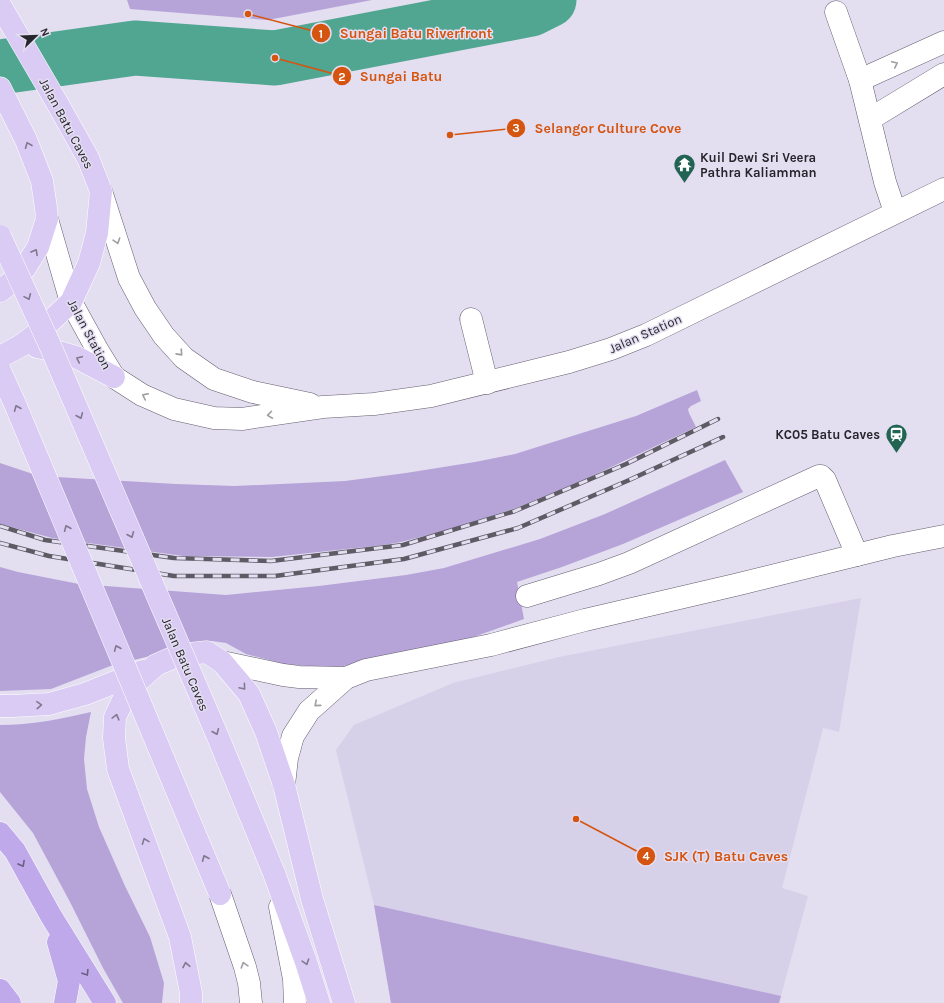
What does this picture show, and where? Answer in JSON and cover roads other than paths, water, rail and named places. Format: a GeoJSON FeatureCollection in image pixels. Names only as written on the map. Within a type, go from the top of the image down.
{"type":"FeatureCollection","features":[{"type":"Feature","properties":{"kind":"highway"},"geometry":{"type":"LineString","coordinates":[[0,833],[15,852],[51,916],[105,1003]]}},
{"type":"Feature","properties":{"kind":"highway"},"geometry":{"type":"LineString","coordinates":[[51,916],[75,1003]]}},
{"type":"Feature","properties":{"kind":"highway"},"geometry":{"type":"LineString","coordinates":[[65,1003],[69,981]]}},
{"type":"Feature","properties":{"kind":"highway"},"geometry":{"type":"LineString","coordinates":[[0,990],[10,1003]]}},
{"type":"Feature","properties":{"kind":"main road","name":"Jalan Batu Caves"},"geometry":{"type":"LineString","coordinates":[[0,5],[88,158],[101,191],[97,233],[89,263],[71,302],[40,332],[22,345],[0,357]]}},
{"type":"Feature","properties":{"kind":"main road"},"geometry":{"type":"LineString","coordinates":[[0,291],[25,268],[38,247],[47,219],[42,181],[26,140],[3,94]]}},
{"type":"Feature","properties":{"kind":"main road","name":"Jalan Batu Caves"},"geometry":{"type":"LineString","coordinates":[[0,236],[52,350],[193,678],[274,873],[319,1003]]}},
{"type":"Feature","properties":{"kind":"main road"},"geometry":{"type":"LineString","coordinates":[[22,345],[52,350],[76,357],[114,377]]}},
{"type":"Feature","properties":{"kind":"main road"},"geometry":{"type":"LineString","coordinates":[[0,371],[220,894]]}},
{"type":"Feature","properties":{"kind":"main road"},"geometry":{"type":"LineString","coordinates":[[0,706],[49,704],[85,694],[179,655],[207,652],[222,662],[249,694],[266,732],[284,785],[312,899],[344,1003]]}},
{"type":"Feature","properties":{"kind":"main road"},"geometry":{"type":"LineString","coordinates":[[156,665],[128,690],[115,717],[114,738],[118,769],[180,937],[191,993],[191,1003]]}},
{"type":"Feature","properties":{"kind":"street"},"geometry":{"type":"LineString","coordinates":[[836,12],[860,80],[885,182],[895,212]]}},
{"type":"Feature","properties":{"kind":"street"},"geometry":{"type":"LineString","coordinates":[[860,80],[944,42]]}},
{"type":"Feature","properties":{"kind":"street"},"geometry":{"type":"LineString","coordinates":[[870,119],[944,74]]}},
{"type":"Feature","properties":{"kind":"street","name":"Jalan Station"},"geometry":{"type":"LineString","coordinates":[[47,219],[71,302],[114,377],[142,395],[174,409],[214,418],[242,419],[323,407],[374,404],[432,396],[611,350],[646,335],[944,189]]}},
{"type":"Feature","properties":{"kind":"street","name":"Jalan Station"},"geometry":{"type":"LineString","coordinates":[[101,191],[129,278],[149,314],[164,336],[184,358],[214,379],[252,392],[323,407]]}},
{"type":"Feature","properties":{"kind":"street"},"geometry":{"type":"LineString","coordinates":[[471,319],[487,383]]}},
{"type":"Feature","properties":{"kind":"street"},"geometry":{"type":"LineString","coordinates":[[527,596],[599,574],[629,563],[819,476],[822,476],[825,480],[857,555]]}},
{"type":"Feature","properties":{"kind":"street"},"geometry":{"type":"LineString","coordinates":[[892,546],[944,520]]}},
{"type":"Feature","properties":{"kind":"street"},"geometry":{"type":"LineString","coordinates":[[284,785],[286,758],[293,736],[309,711],[346,678],[366,670],[491,645],[585,620],[892,546],[944,536]]}},
{"type":"Feature","properties":{"kind":"street"},"geometry":{"type":"LineString","coordinates":[[222,662],[283,675],[299,677],[346,678]]}},
{"type":"Feature","properties":{"kind":"street"},"geometry":{"type":"LineString","coordinates":[[274,873],[294,979],[295,1003]]}},
{"type":"Feature","properties":{"kind":"street"},"geometry":{"type":"LineString","coordinates":[[220,894],[245,967],[249,983],[251,1003]]}},
{"type":"Feature","properties":{"kind":"waterway"},"geometry":{"type":"LineString","coordinates":[[0,67],[135,48],[275,58],[531,9],[549,0]]}},
{"type":"Feature","properties":{"kind":"railway"},"geometry":{"type":"LineString","coordinates":[[0,526],[45,540],[174,558],[271,561],[403,545],[515,511],[626,464],[718,419]]}},
{"type":"Feature","properties":{"kind":"railway"},"geometry":{"type":"LineString","coordinates":[[0,543],[49,556],[174,576],[275,576],[404,559],[518,528],[627,481],[723,437]]}},
{"type":"Feature","properties":{"kind":"place","name":"Sungai Batu Riverfront"},"geometry":{"type":"Point","coordinates":[248,14]}},
{"type":"Feature","properties":{"kind":"place","name":"Sungai Batu"},"geometry":{"type":"Point","coordinates":[275,58]}},
{"type":"Feature","properties":{"kind":"place","name":"Selangor Culture Cove"},"geometry":{"type":"Point","coordinates":[450,135]}},
{"type":"Feature","properties":{"kind":"place","name":"Kuil Dewi Sri Veera Pathra Kaliamman"},"geometry":{"type":"Point","coordinates":[685,184]}},
{"type":"Feature","properties":{"kind":"place","name":"KC05 Batu Caves"},"geometry":{"type":"Point","coordinates":[896,454]}},
{"type":"Feature","properties":{"kind":"place","name":"SJK (T) Batu Caves"},"geometry":{"type":"Point","coordinates":[576,819]}}]}
